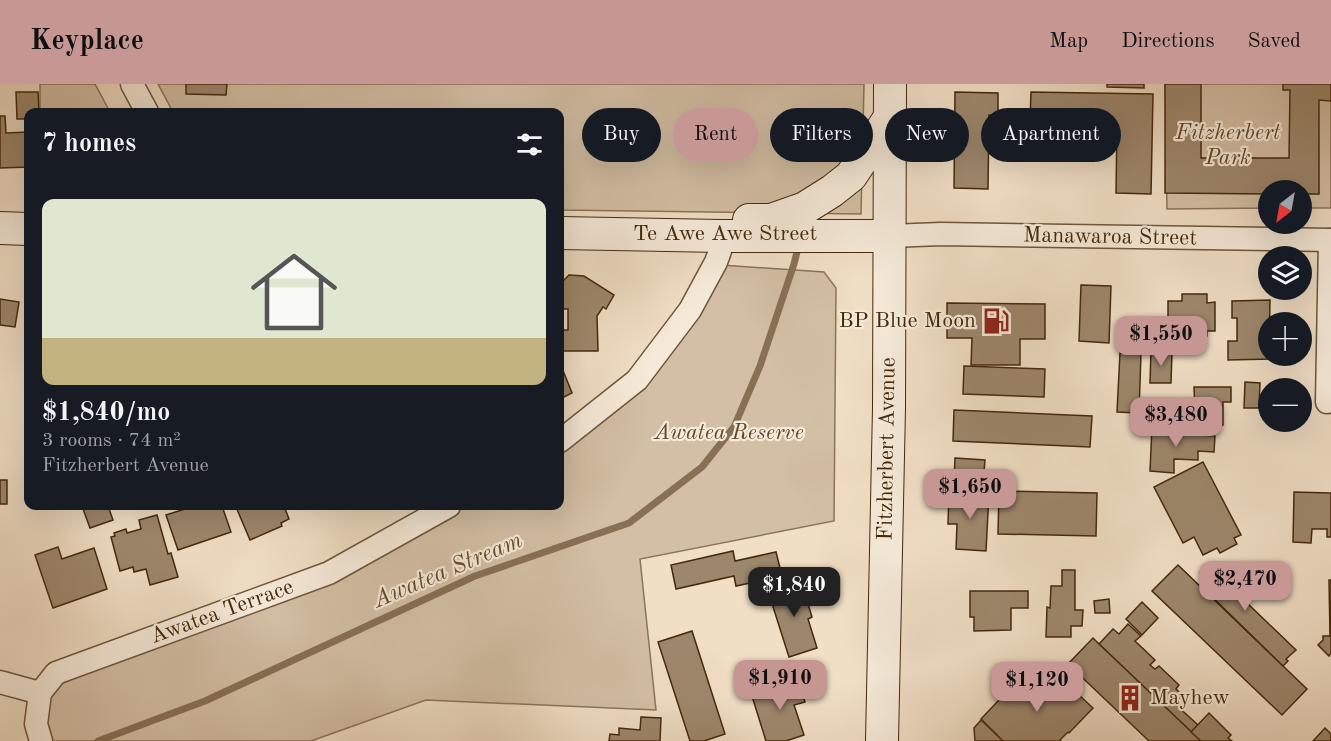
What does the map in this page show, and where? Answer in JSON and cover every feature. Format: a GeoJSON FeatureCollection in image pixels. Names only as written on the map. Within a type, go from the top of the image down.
{"type":"FeatureCollection","features":[{"type":"Feature","properties":{"kind":"main road","name":"Fitzherbert Avenue"},"geometry":{"type":"LineString","coordinates":[[890,84],[890,108]]}},
{"type":"Feature","properties":{"kind":"main road"},"geometry":{"type":"LineString","coordinates":[[611,233],[677,220],[771,219],[805,208],[850,176],[885,124]]}},
{"type":"Feature","properties":{"kind":"main road","name":"Fitzherbert Avenue"},"geometry":{"type":"LineString","coordinates":[[882,741],[890,162]]}},
{"type":"Feature","properties":{"kind":"main road"},"geometry":{"type":"LineString","coordinates":[[0,228],[24,229]]}},
{"type":"Feature","properties":{"kind":"main road","name":"Te Awe Awe Street"},"geometry":{"type":"LineString","coordinates":[[564,233],[890,236]]}},
{"type":"Feature","properties":{"kind":"street"},"geometry":{"type":"LineString","coordinates":[[132,84],[145,108]]}},
{"type":"Feature","properties":{"kind":"street","name":"Manawaroa Street"},"geometry":{"type":"LineString","coordinates":[[890,236],[941,234],[1330,240]]}},
{"type":"Feature","properties":{"kind":"street"},"geometry":{"type":"LineString","coordinates":[[564,438],[637,380],[690,310],[716,262],[722,236]]}},
{"type":"Feature","properties":{"kind":"street"},"geometry":{"type":"LineString","coordinates":[[1327,402],[1330,240]]}},
{"type":"Feature","properties":{"kind":"street","name":"Awatea Terrace"},"geometry":{"type":"LineString","coordinates":[[40,693],[56,673],[329,573],[442,510]]}},
{"type":"Feature","properties":{"kind":"street"},"geometry":{"type":"LineString","coordinates":[[0,682],[40,693],[36,724],[41,741]]}},
{"type":"Feature","properties":{"kind":"green space"},"geometry":{"type":"Polygon","coordinates":[[[40,84],[95,84],[108,108],[40,108],[40,84]]]}},
{"type":"Feature","properties":{"kind":"green space"},"geometry":{"type":"Polygon","coordinates":[[[158,84],[864,84],[863,108],[770,108],[770,162],[862,162],[861,214],[564,210],[564,108],[171,108],[158,84]]]}},
{"type":"Feature","properties":{"kind":"green space","name":"Fitzherbert Park"},"geometry":{"type":"Polygon","coordinates":[[[1165,84],[1331,84],[1331,208],[1312,208],[1312,180],[1258,180],[1258,208],[1167,209],[1165,84]]]}},
{"type":"Feature","properties":{"kind":"green space","name":"Awatea Reserve"},"geometry":{"type":"Polygon","coordinates":[[[721,265],[824,272],[836,288],[834,521],[640,559],[656,710],[426,700],[311,741],[41,741],[56,673],[329,573],[442,510],[564,510],[564,438],[637,380],[721,265]]]}},
{"type":"Feature","properties":{"kind":"building"},"geometry":{"type":"Polygon","coordinates":[[[186,84],[227,84],[226,95],[186,94],[186,84]]]}},
{"type":"Feature","properties":{"kind":"building"},"geometry":{"type":"Polygon","coordinates":[[[1107,84],[1144,84],[1144,88],[1107,87],[1107,84]]]}},
{"type":"Feature","properties":{"kind":"building"},"geometry":{"type":"Polygon","coordinates":[[[1165,84],[1201,84],[1201,158],[1289,158],[1290,90],[1283,90],[1283,84],[1331,84],[1331,101],[1319,100],[1319,194],[1312,194],[1312,180],[1258,180],[1258,194],[1165,193],[1165,84]]]}},
{"type":"Feature","properties":{"kind":"building"},"geometry":{"type":"Polygon","coordinates":[[[16,92],[38,92],[39,108],[24,108],[24,119],[17,119],[16,92]]]}},
{"type":"Feature","properties":{"kind":"building"},"geometry":{"type":"Polygon","coordinates":[[[955,92],[998,93],[998,108],[981,108],[981,162],[988,162],[988,189],[954,188],[954,162],[969,162],[969,108],[955,108],[955,92]]]}},
{"type":"Feature","properties":{"kind":"building"},"geometry":{"type":"Polygon","coordinates":[[[1031,92],[1153,94],[1151,194],[1116,193],[1116,162],[1121,162],[1121,108],[1030,108],[1031,92]]]}},
{"type":"Feature","properties":{"kind":"building"},"geometry":{"type":"Polygon","coordinates":[[[0,116],[5,116],[6,133],[24,132],[24,167],[0,168],[0,116]]]}},
{"type":"Feature","properties":{"kind":"building"},"geometry":{"type":"Polygon","coordinates":[[[569,275],[584,276],[614,295],[606,309],[603,307],[597,316],[598,351],[564,351],[564,330],[568,330],[568,309],[564,309],[564,280],[569,275]]]}},
{"type":"Feature","properties":{"kind":"building"},"geometry":{"type":"Polygon","coordinates":[[[1081,285],[1111,286],[1109,343],[1079,341],[1081,285]]]}},
{"type":"Feature","properties":{"kind":"building"},"geometry":{"type":"Polygon","coordinates":[[[1182,294],[1207,294],[1207,303],[1215,302],[1215,331],[1207,331],[1207,336],[1185,336],[1185,330],[1168,330],[1168,301],[1182,301],[1182,294]]]}},
{"type":"Feature","properties":{"kind":"building"},"geometry":{"type":"Polygon","coordinates":[[[0,299],[19,302],[15,327],[0,325],[0,299]]]}},
{"type":"Feature","properties":{"kind":"building"},"geometry":{"type":"Polygon","coordinates":[[[1270,300],[1270,312],[1258,312],[1258,359],[1228,360],[1228,341],[1237,341],[1237,318],[1232,318],[1232,301],[1270,300]]]}},
{"type":"Feature","properties":{"kind":"building","name":"BP Blue Moon"},"geometry":{"type":"Polygon","coordinates":[[[947,303],[1045,304],[1045,339],[1020,339],[1020,365],[971,365],[972,338],[947,338],[947,303]]]}},
{"type":"Feature","properties":{"kind":"building"},"geometry":{"type":"Polygon","coordinates":[[[1151,351],[1172,352],[1171,383],[1150,383],[1151,351]]]}},
{"type":"Feature","properties":{"kind":"building"},"geometry":{"type":"Polygon","coordinates":[[[1120,353],[1141,353],[1139,413],[1117,412],[1120,353]]]}},
{"type":"Feature","properties":{"kind":"building"},"geometry":{"type":"Polygon","coordinates":[[[964,366],[1045,369],[1044,397],[963,394],[964,366]]]}},
{"type":"Feature","properties":{"kind":"building"},"geometry":{"type":"Polygon","coordinates":[[[564,373],[572,393],[564,397],[564,373]]]}},
{"type":"Feature","properties":{"kind":"building"},"geometry":{"type":"Polygon","coordinates":[[[1245,382],[1258,383],[1258,408],[1244,408],[1245,382]]]}},
{"type":"Feature","properties":{"kind":"building"},"geometry":{"type":"Polygon","coordinates":[[[1194,387],[1231,387],[1231,402],[1223,402],[1223,425],[1180,425],[1180,412],[1195,412],[1194,387]]]}},
{"type":"Feature","properties":{"kind":"building"},"geometry":{"type":"Polygon","coordinates":[[[954,410],[1092,416],[1090,447],[953,441],[954,410]]]}},
{"type":"Feature","properties":{"kind":"building"},"geometry":{"type":"Polygon","coordinates":[[[1152,427],[1171,428],[1171,433],[1215,436],[1214,452],[1198,451],[1198,460],[1174,459],[1174,473],[1150,471],[1152,427]]]}},
{"type":"Feature","properties":{"kind":"building"},"geometry":{"type":"Polygon","coordinates":[[[955,458],[985,460],[983,484],[954,482],[955,458]]]}},
{"type":"Feature","properties":{"kind":"building"},"geometry":{"type":"Polygon","coordinates":[[[1203,462],[1241,535],[1234,538],[1237,544],[1220,553],[1217,548],[1203,555],[1194,537],[1183,543],[1154,487],[1203,462]]]}},
{"type":"Feature","properties":{"kind":"building"},"geometry":{"type":"Polygon","coordinates":[[[0,480],[7,480],[7,504],[0,504],[0,480]]]}},
{"type":"Feature","properties":{"kind":"building"},"geometry":{"type":"Polygon","coordinates":[[[999,491],[1097,493],[1096,536],[998,534],[999,491]]]}},
{"type":"Feature","properties":{"kind":"building"},"geometry":{"type":"Polygon","coordinates":[[[949,492],[989,494],[986,551],[956,549],[957,524],[948,524],[949,492]]]}},
{"type":"Feature","properties":{"kind":"building"},"geometry":{"type":"Polygon","coordinates":[[[1294,492],[1331,493],[1331,537],[1327,537],[1327,529],[1312,529],[1311,543],[1293,542],[1294,492]]]}},
{"type":"Feature","properties":{"kind":"building"},"geometry":{"type":"Polygon","coordinates":[[[83,510],[109,510],[113,520],[90,528],[83,510]]]}},
{"type":"Feature","properties":{"kind":"building"},"geometry":{"type":"Polygon","coordinates":[[[182,510],[223,510],[231,532],[178,550],[166,515],[182,510]]]}},
{"type":"Feature","properties":{"kind":"building"},"geometry":{"type":"Polygon","coordinates":[[[237,510],[286,510],[289,519],[281,523],[282,526],[250,540],[237,510]]]}},
{"type":"Feature","properties":{"kind":"building"},"geometry":{"type":"Polygon","coordinates":[[[157,515],[168,554],[171,553],[178,577],[150,585],[146,569],[134,572],[133,567],[120,571],[111,537],[115,536],[114,533],[126,529],[127,533],[141,529],[139,520],[157,515]]]}},
{"type":"Feature","properties":{"kind":"building"},"geometry":{"type":"Polygon","coordinates":[[[58,547],[62,559],[94,548],[107,589],[53,608],[35,555],[58,547]]]}},
{"type":"Feature","properties":{"kind":"building"},"geometry":{"type":"Polygon","coordinates":[[[733,551],[735,561],[776,552],[782,576],[736,586],[734,576],[676,589],[671,565],[733,551]]]}},
{"type":"Feature","properties":{"kind":"building"},"geometry":{"type":"Polygon","coordinates":[[[1178,565],[1307,689],[1282,715],[1152,591],[1178,565]]]}},
{"type":"Feature","properties":{"kind":"building"},"geometry":{"type":"Polygon","coordinates":[[[1207,565],[1214,571],[1219,565],[1252,596],[1246,602],[1296,650],[1286,659],[1288,661],[1283,666],[1200,585],[1206,578],[1200,573],[1207,565]]]}},
{"type":"Feature","properties":{"kind":"building"},"geometry":{"type":"Polygon","coordinates":[[[1062,570],[1075,570],[1075,610],[1083,610],[1082,626],[1071,626],[1071,637],[1046,637],[1047,607],[1050,608],[1051,586],[1062,586],[1062,570]]]}},
{"type":"Feature","properties":{"kind":"building"},"geometry":{"type":"Polygon","coordinates":[[[1329,580],[1331,580],[1331,653],[1329,656],[1318,645],[1323,640],[1323,636],[1330,636],[1329,580]]]}},
{"type":"Feature","properties":{"kind":"building"},"geometry":{"type":"Polygon","coordinates":[[[801,581],[812,617],[808,619],[817,648],[789,657],[768,591],[801,581]]]}},
{"type":"Feature","properties":{"kind":"building"},"geometry":{"type":"Polygon","coordinates":[[[970,591],[1028,591],[1028,608],[1011,608],[1011,630],[974,631],[974,617],[970,617],[970,591]]]}},
{"type":"Feature","properties":{"kind":"building"},"geometry":{"type":"Polygon","coordinates":[[[1109,599],[1110,613],[1095,613],[1094,601],[1109,599]]]}},
{"type":"Feature","properties":{"kind":"building"},"geometry":{"type":"Polygon","coordinates":[[[1142,602],[1158,618],[1142,635],[1126,619],[1142,602]]]}},
{"type":"Feature","properties":{"kind":"building"},"geometry":{"type":"Polygon","coordinates":[[[1128,624],[1141,636],[1135,641],[1155,660],[1150,665],[1155,669],[1159,666],[1179,685],[1176,689],[1183,696],[1175,704],[1198,725],[1191,732],[1099,644],[1113,629],[1119,634],[1128,624]]]}},
{"type":"Feature","properties":{"kind":"building"},"geometry":{"type":"Polygon","coordinates":[[[692,631],[725,734],[704,741],[690,741],[658,642],[692,631]]]}},
{"type":"Feature","properties":{"kind":"building","name":"Mayhew"},"geometry":{"type":"Polygon","coordinates":[[[1093,638],[1201,741],[1149,741],[1068,664],[1093,638]]]}},
{"type":"Feature","properties":{"kind":"building"},"geometry":{"type":"Polygon","coordinates":[[[797,679],[805,702],[794,705],[804,735],[786,741],[766,741],[751,693],[797,679]]]}},
{"type":"Feature","properties":{"kind":"building"},"geometry":{"type":"Polygon","coordinates":[[[1015,683],[1018,686],[1030,685],[1033,688],[1036,685],[1067,684],[1093,708],[1061,741],[1003,741],[981,719],[1015,683]]]}},
{"type":"Feature","properties":{"kind":"building"},"geometry":{"type":"Polygon","coordinates":[[[1209,713],[1231,735],[1228,738],[1232,741],[1201,741],[1191,732],[1209,713]]]}},
{"type":"Feature","properties":{"kind":"building"},"geometry":{"type":"Polygon","coordinates":[[[641,717],[661,718],[660,741],[609,741],[610,734],[619,735],[619,728],[640,730],[641,717]]]}},
{"type":"Feature","properties":{"kind":"building"},"geometry":{"type":"Polygon","coordinates":[[[981,720],[1003,741],[975,741],[974,728],[981,720]]]}},
{"type":"Feature","properties":{"kind":"building"},"geometry":{"type":"Polygon","coordinates":[[[1325,728],[1331,734],[1331,741],[1313,741],[1325,728]]]}},
{"type":"Feature","properties":{"kind":"waterway","name":"Awatea Stream"},"geometry":{"type":"LineString","coordinates":[[98,741],[205,701],[475,576],[629,523],[702,467],[734,427],[760,366],[799,244]]}},
{"type":"Feature","properties":{"kind":"place","name":"BP Blue Moon"},"geometry":{"type":"Point","coordinates":[996,321]}},
{"type":"Feature","properties":{"kind":"place","name":"Mayhew"},"geometry":{"type":"Point","coordinates":[1130,698]}}]}
